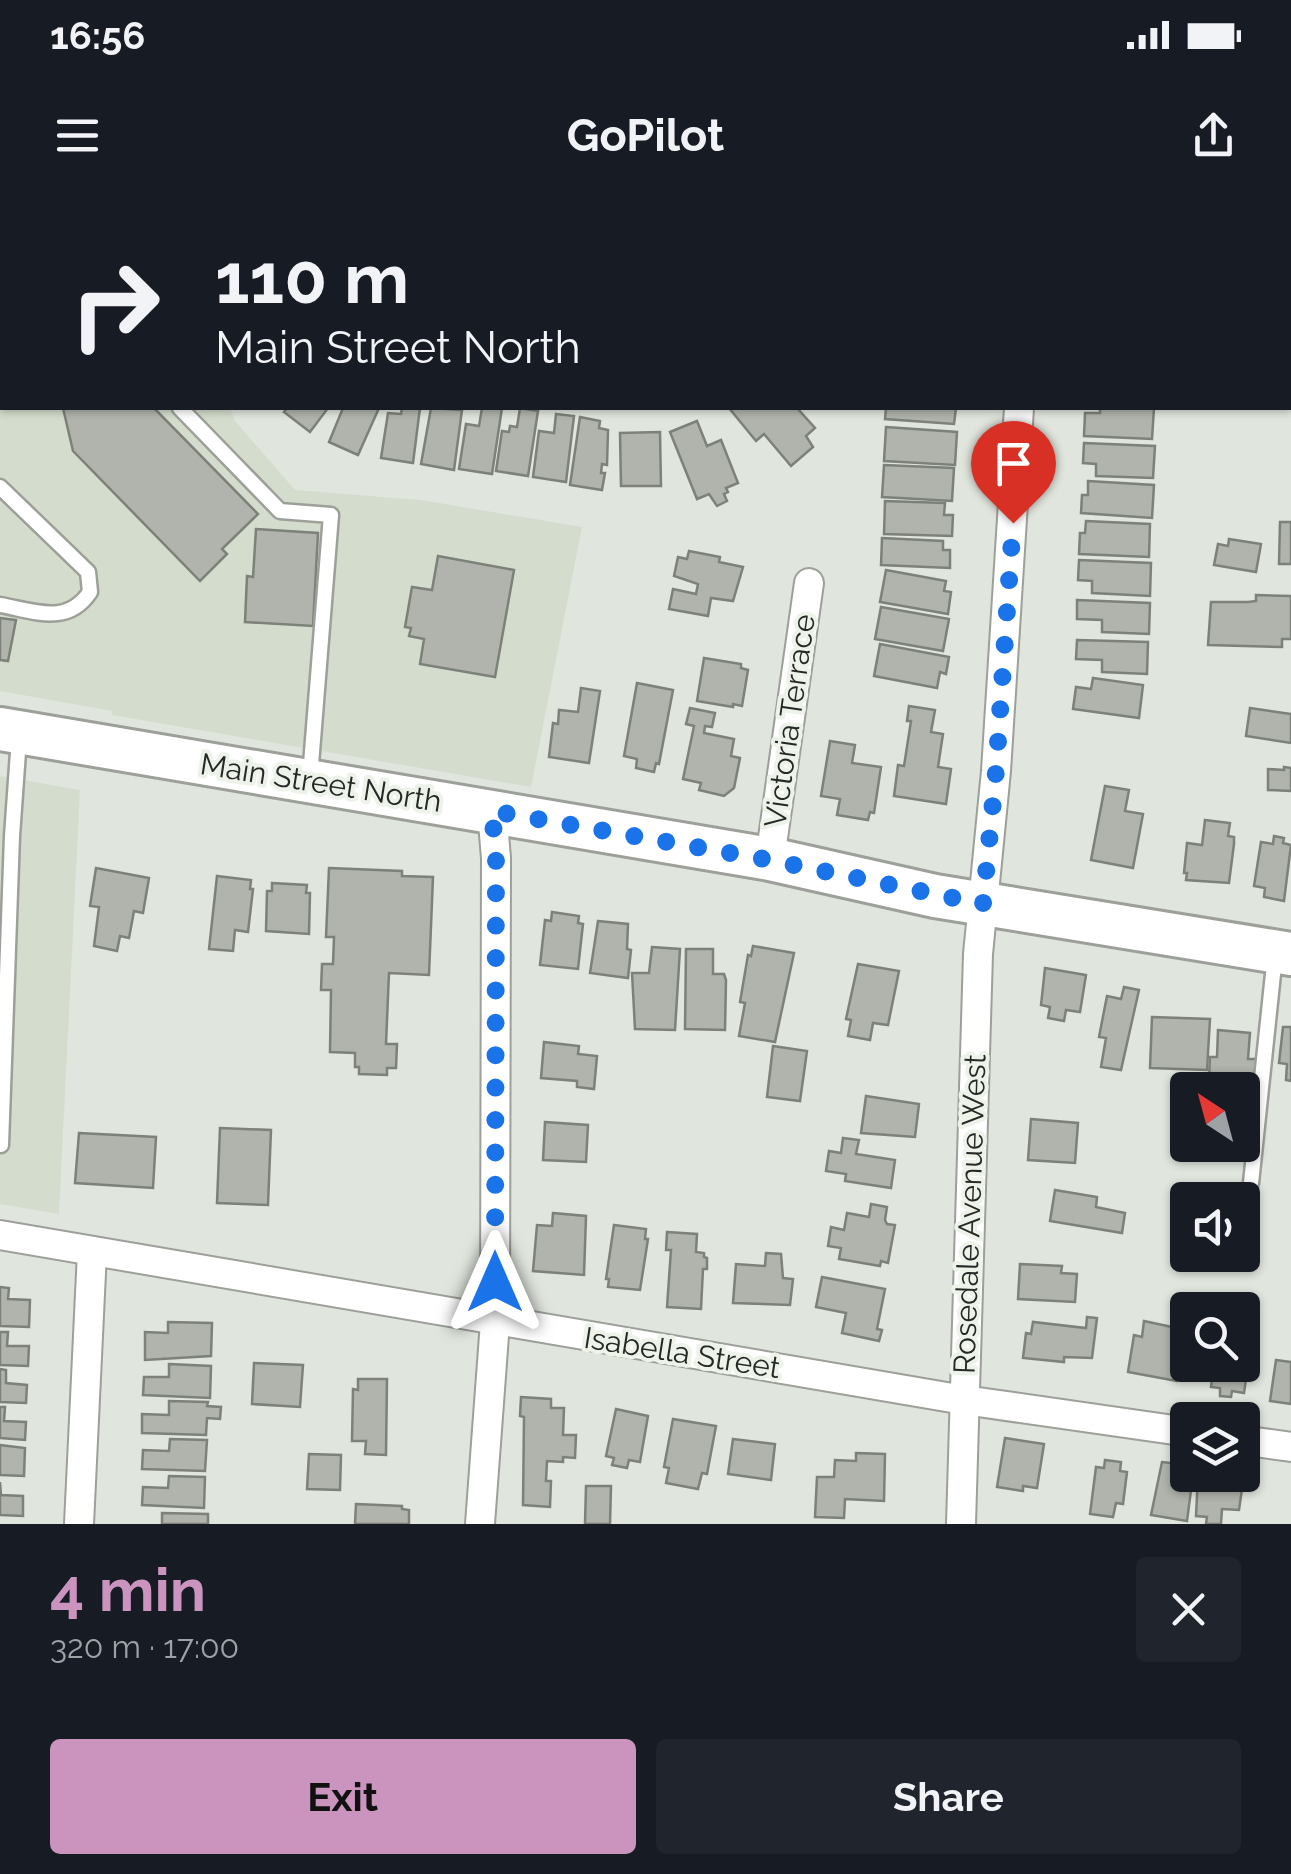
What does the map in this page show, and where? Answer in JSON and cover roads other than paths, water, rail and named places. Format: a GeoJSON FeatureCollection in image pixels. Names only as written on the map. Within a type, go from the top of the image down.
{"type":"FeatureCollection","features":[{"type":"Feature","properties":{"kind":"main road","name":"Main Street North"},"geometry":{"type":"LineString","coordinates":[[10,731],[492,811],[770,860],[983,904],[1283,953]]}},
{"type":"Feature","properties":{"kind":"street","name":"Rosedale Avenue West"},"geometry":{"type":"LineString","coordinates":[[960,1524],[978,954],[996,771],[1018,410]]}},
{"type":"Feature","properties":{"kind":"street","name":"Victoria Terrace"},"geometry":{"type":"LineString","coordinates":[[770,860],[809,583]]}},
{"type":"Feature","properties":{"kind":"street"},"geometry":{"type":"LineString","coordinates":[[480,1524],[495,1322],[496,858],[492,811]]}},
{"type":"Feature","properties":{"kind":"street","name":"Isabella Street"},"geometry":{"type":"LineString","coordinates":[[0,1235],[964,1400],[1170,1429]]}},
{"type":"Feature","properties":{"kind":"street"},"geometry":{"type":"LineString","coordinates":[[80,1524],[92,1252]]}},
{"type":"Feature","properties":{"kind":"street"},"geometry":{"type":"LineString","coordinates":[[1260,1443],[1291,1447]]}},
{"type":"Feature","properties":{"kind":"lane"},"geometry":{"type":"LineString","coordinates":[[182,410],[280,511],[331,515],[309,782]]}},
{"type":"Feature","properties":{"kind":"lane"},"geometry":{"type":"LineString","coordinates":[[0,487],[88,572],[90,592],[80,607],[59,615],[0,604]]}},
{"type":"Feature","properties":{"kind":"lane"},"geometry":{"type":"LineString","coordinates":[[1,1146],[12,836],[10,731]]}},
{"type":"Feature","properties":{"kind":"lane"},"geometry":{"type":"LineString","coordinates":[[1251,1182],[1283,953]]}}]}
